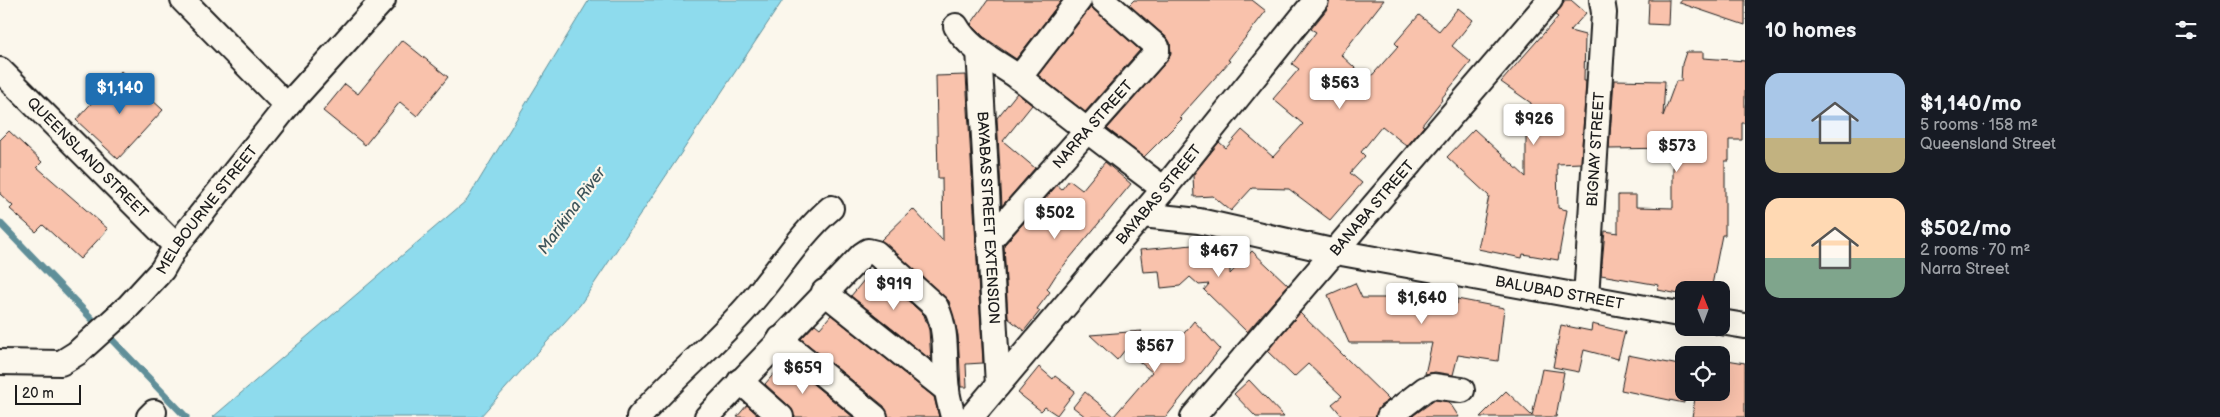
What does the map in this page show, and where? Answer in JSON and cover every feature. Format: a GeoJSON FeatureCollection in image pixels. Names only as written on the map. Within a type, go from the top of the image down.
{"type":"FeatureCollection","features":[{"type":"Feature","properties":{"kind":"street"},"geometry":{"type":"LineString","coordinates":[[183,0],[287,106]]}},
{"type":"Feature","properties":{"kind":"street","name":"MELBOURNE STREET"},"geometry":{"type":"LineString","coordinates":[[0,362],[62,363],[77,353],[128,307],[162,270],[176,246],[287,106],[383,0]]}},
{"type":"Feature","properties":{"kind":"street"},"geometry":{"type":"LineString","coordinates":[[1019,78],[1079,0]]}},
{"type":"Feature","properties":{"kind":"street","name":"NARRA STREET"},"geometry":{"type":"LineString","coordinates":[[989,241],[1157,52],[1157,46],[1103,0]]}},
{"type":"Feature","properties":{"kind":"street","name":"BAYABAS STREET"},"geometry":{"type":"LineString","coordinates":[[971,417],[1142,216],[1316,0]]}},
{"type":"Feature","properties":{"kind":"street","name":"BANABA STREET"},"geometry":{"type":"LineString","coordinates":[[1193,417],[1550,0]]}},
{"type":"Feature","properties":{"kind":"street","name":"BIGNAY STREET"},"geometry":{"type":"LineString","coordinates":[[1586,298],[1604,13],[1602,0]]}},
{"type":"Feature","properties":{"kind":"street"},"geometry":{"type":"LineString","coordinates":[[956,26],[960,34],[979,50],[1019,78],[1164,189]]}},
{"type":"Feature","properties":{"kind":"street","name":"BAYABAS STREET EXTENSION"},"geometry":{"type":"LineString","coordinates":[[979,50],[998,385]]}},
{"type":"Feature","properties":{"kind":"street","name":"QUEENSLAND STREET"},"geometry":{"type":"LineString","coordinates":[[0,70],[176,246]]}},
{"type":"Feature","properties":{"kind":"street"},"geometry":{"type":"LineString","coordinates":[[639,417],[654,399],[746,309],[817,220],[831,208]]}},
{"type":"Feature","properties":{"kind":"street","name":"BALUBAD STREET"},"geometry":{"type":"LineString","coordinates":[[1142,216],[1199,221],[1336,252],[1675,313]]}},
{"type":"Feature","properties":{"kind":"street"},"geometry":{"type":"LineString","coordinates":[[707,417],[824,292],[868,251],[876,252],[936,307],[941,318],[944,334],[947,390],[953,417]]}},
{"type":"Feature","properties":{"kind":"street"},"geometry":{"type":"LineString","coordinates":[[824,292],[947,390]]}},
{"type":"Feature","properties":{"kind":"street"},"geometry":{"type":"LineString","coordinates":[[1730,324],[1745,326]]}},
{"type":"Feature","properties":{"kind":"street"},"geometry":{"type":"LineString","coordinates":[[780,338],[875,417]]}},
{"type":"Feature","properties":{"kind":"street"},"geometry":{"type":"LineString","coordinates":[[740,381],[781,417]]}},
{"type":"Feature","properties":{"kind":"street"},"geometry":{"type":"LineString","coordinates":[[1389,417],[1425,389],[1433,386],[1462,390]]}},
{"type":"Feature","properties":{"kind":"water","name":"Marikina River"},"geometry":{"type":"Polygon","coordinates":[[[589,0],[783,0],[580,305],[480,417],[213,417],[467,200],[589,0]]]}},
{"type":"Feature","properties":{"kind":"building"},"geometry":{"type":"Polygon","coordinates":[[[988,0],[1062,0],[1016,59],[984,37],[971,24],[988,0]]]}},
{"type":"Feature","properties":{"kind":"building"},"geometry":{"type":"Polygon","coordinates":[[[1134,0],[1252,0],[1266,11],[1228,60],[1230,61],[1180,117],[1182,119],[1144,157],[1107,129],[1167,61],[1171,53],[1170,42],[1166,37],[1129,5],[1134,0]]]}},
{"type":"Feature","properties":{"kind":"building"},"geometry":{"type":"Polygon","coordinates":[[[1329,0],[1384,0],[1341,55],[1368,80],[1398,46],[1395,43],[1419,15],[1439,31],[1458,8],[1473,20],[1452,46],[1471,62],[1407,146],[1382,126],[1361,152],[1365,156],[1350,173],[1362,183],[1330,220],[1289,189],[1252,188],[1231,211],[1213,196],[1194,197],[1193,175],[1219,142],[1226,148],[1242,130],[1273,157],[1303,124],[1273,99],[1299,69],[1292,64],[1316,32],[1311,29],[1327,9],[1329,0]]]}},
{"type":"Feature","properties":{"kind":"building"},"geometry":{"type":"Polygon","coordinates":[[[1565,0],[1571,0],[1586,13],[1570,31],[1585,35],[1584,81],[1586,81],[1581,163],[1557,164],[1558,208],[1567,210],[1558,260],[1523,254],[1522,258],[1478,249],[1489,196],[1447,157],[1474,129],[1526,177],[1526,135],[1530,135],[1531,103],[1501,82],[1558,17],[1555,15],[1565,0]]]}},
{"type":"Feature","properties":{"kind":"building"},"geometry":{"type":"Polygon","coordinates":[[[1649,0],[1669,0],[1668,25],[1648,24],[1649,0]]]}},
{"type":"Feature","properties":{"kind":"building"},"geometry":{"type":"Polygon","coordinates":[[[1680,0],[1745,0],[1745,25],[1680,3],[1680,0]]]}},
{"type":"Feature","properties":{"kind":"building"},"geometry":{"type":"Polygon","coordinates":[[[1091,7],[1140,50],[1085,112],[1038,75],[1091,7]]]}},
{"type":"Feature","properties":{"kind":"building"},"geometry":{"type":"Polygon","coordinates":[[[402,40],[448,77],[417,116],[400,102],[365,145],[323,111],[345,84],[358,94],[402,40]]]}},
{"type":"Feature","properties":{"kind":"building"},"geometry":{"type":"Polygon","coordinates":[[[1686,52],[1703,52],[1703,58],[1745,61],[1745,123],[1742,123],[1742,140],[1729,140],[1729,161],[1725,161],[1725,235],[1722,235],[1713,281],[1675,281],[1675,293],[1658,290],[1659,285],[1601,275],[1605,231],[1618,233],[1618,195],[1636,195],[1636,207],[1673,208],[1673,148],[1609,149],[1614,80],[1665,81],[1663,116],[1676,81],[1681,81],[1682,64],[1686,52]]]}},
{"type":"Feature","properties":{"kind":"building"},"geometry":{"type":"Polygon","coordinates":[[[121,71],[163,110],[118,159],[76,120],[121,71]]]}},
{"type":"Feature","properties":{"kind":"building"},"geometry":{"type":"Polygon","coordinates":[[[966,75],[983,363],[966,364],[967,387],[961,387],[958,335],[949,301],[881,240],[913,209],[943,241],[942,178],[938,178],[936,76],[966,75]]]}},
{"type":"Feature","properties":{"kind":"building"},"geometry":{"type":"Polygon","coordinates":[[[1017,93],[1032,105],[1003,141],[1035,168],[1002,206],[997,118],[1017,93]]]}},
{"type":"Feature","properties":{"kind":"building"},"geometry":{"type":"Polygon","coordinates":[[[9,131],[42,162],[37,167],[108,229],[80,259],[43,225],[36,232],[10,209],[13,206],[0,194],[0,140],[9,131]]]}},
{"type":"Feature","properties":{"kind":"building"},"geometry":{"type":"Polygon","coordinates":[[[1105,162],[1131,184],[1056,275],[1047,289],[1050,292],[1037,309],[1040,311],[1024,331],[1008,318],[1004,245],[1057,185],[1062,189],[1069,180],[1082,190],[1105,162]]]}},
{"type":"Feature","properties":{"kind":"building"},"geometry":{"type":"Polygon","coordinates":[[[1203,244],[1200,247],[1230,247],[1230,274],[1252,251],[1288,285],[1247,332],[1204,290],[1209,284],[1199,285],[1190,277],[1180,286],[1161,288],[1159,271],[1143,272],[1140,250],[1203,244]]]}},
{"type":"Feature","properties":{"kind":"building"},"geometry":{"type":"Polygon","coordinates":[[[873,269],[924,315],[929,330],[931,360],[851,296],[873,269]]]}},
{"type":"Feature","properties":{"kind":"building"},"geometry":{"type":"Polygon","coordinates":[[[1355,283],[1362,298],[1404,298],[1407,288],[1457,304],[1457,299],[1504,308],[1498,361],[1458,355],[1453,375],[1435,372],[1425,374],[1432,343],[1349,343],[1328,295],[1355,283]]]}},
{"type":"Feature","properties":{"kind":"building"},"geometry":{"type":"Polygon","coordinates":[[[1300,313],[1389,400],[1380,406],[1376,417],[1343,417],[1332,404],[1342,396],[1308,364],[1294,377],[1267,351],[1300,313]]]}},
{"type":"Feature","properties":{"kind":"building"},"geometry":{"type":"Polygon","coordinates":[[[831,315],[934,397],[939,417],[888,417],[884,406],[801,339],[815,324],[820,328],[831,315]]]}},
{"type":"Feature","properties":{"kind":"building"},"geometry":{"type":"Polygon","coordinates":[[[1194,321],[1220,349],[1166,417],[1086,417],[1073,407],[1085,392],[1114,416],[1152,372],[1125,350],[1117,360],[1090,335],[1142,331],[1137,337],[1163,359],[1194,321]]]}},
{"type":"Feature","properties":{"kind":"building"},"geometry":{"type":"Polygon","coordinates":[[[1592,324],[1625,332],[1618,359],[1584,350],[1579,372],[1553,367],[1561,325],[1591,331],[1592,324]]]}},
{"type":"Feature","properties":{"kind":"building"},"geometry":{"type":"Polygon","coordinates":[[[1628,355],[1675,364],[1675,401],[1684,401],[1684,403],[1621,390],[1628,355]]]}},
{"type":"Feature","properties":{"kind":"building"},"geometry":{"type":"Polygon","coordinates":[[[1730,360],[1745,363],[1745,417],[1692,417],[1695,401],[1730,401],[1730,360]]]}},
{"type":"Feature","properties":{"kind":"building"},"geometry":{"type":"Polygon","coordinates":[[[785,361],[853,417],[794,417],[790,407],[765,384],[785,361]]]}},
{"type":"Feature","properties":{"kind":"building"},"geometry":{"type":"Polygon","coordinates":[[[1039,367],[1053,379],[1055,376],[1075,391],[1057,415],[1045,407],[1041,411],[1018,393],[1039,367]]]}},
{"type":"Feature","properties":{"kind":"building"},"geometry":{"type":"Polygon","coordinates":[[[1542,369],[1564,372],[1556,417],[1480,417],[1506,391],[1532,416],[1542,369]]]}},
{"type":"Feature","properties":{"kind":"building"},"geometry":{"type":"Polygon","coordinates":[[[1249,380],[1284,417],[1256,417],[1234,394],[1249,380]]]}},
{"type":"Feature","properties":{"kind":"building"},"geometry":{"type":"Polygon","coordinates":[[[1435,400],[1449,402],[1459,417],[1411,417],[1435,400]]]}},
{"type":"Feature","properties":{"kind":"building"},"geometry":{"type":"Polygon","coordinates":[[[747,405],[760,417],[737,417],[747,405]]]}},
{"type":"Feature","properties":{"kind":"waterway"},"geometry":{"type":"LineString","coordinates":[[0,223],[186,417]]}}]}
